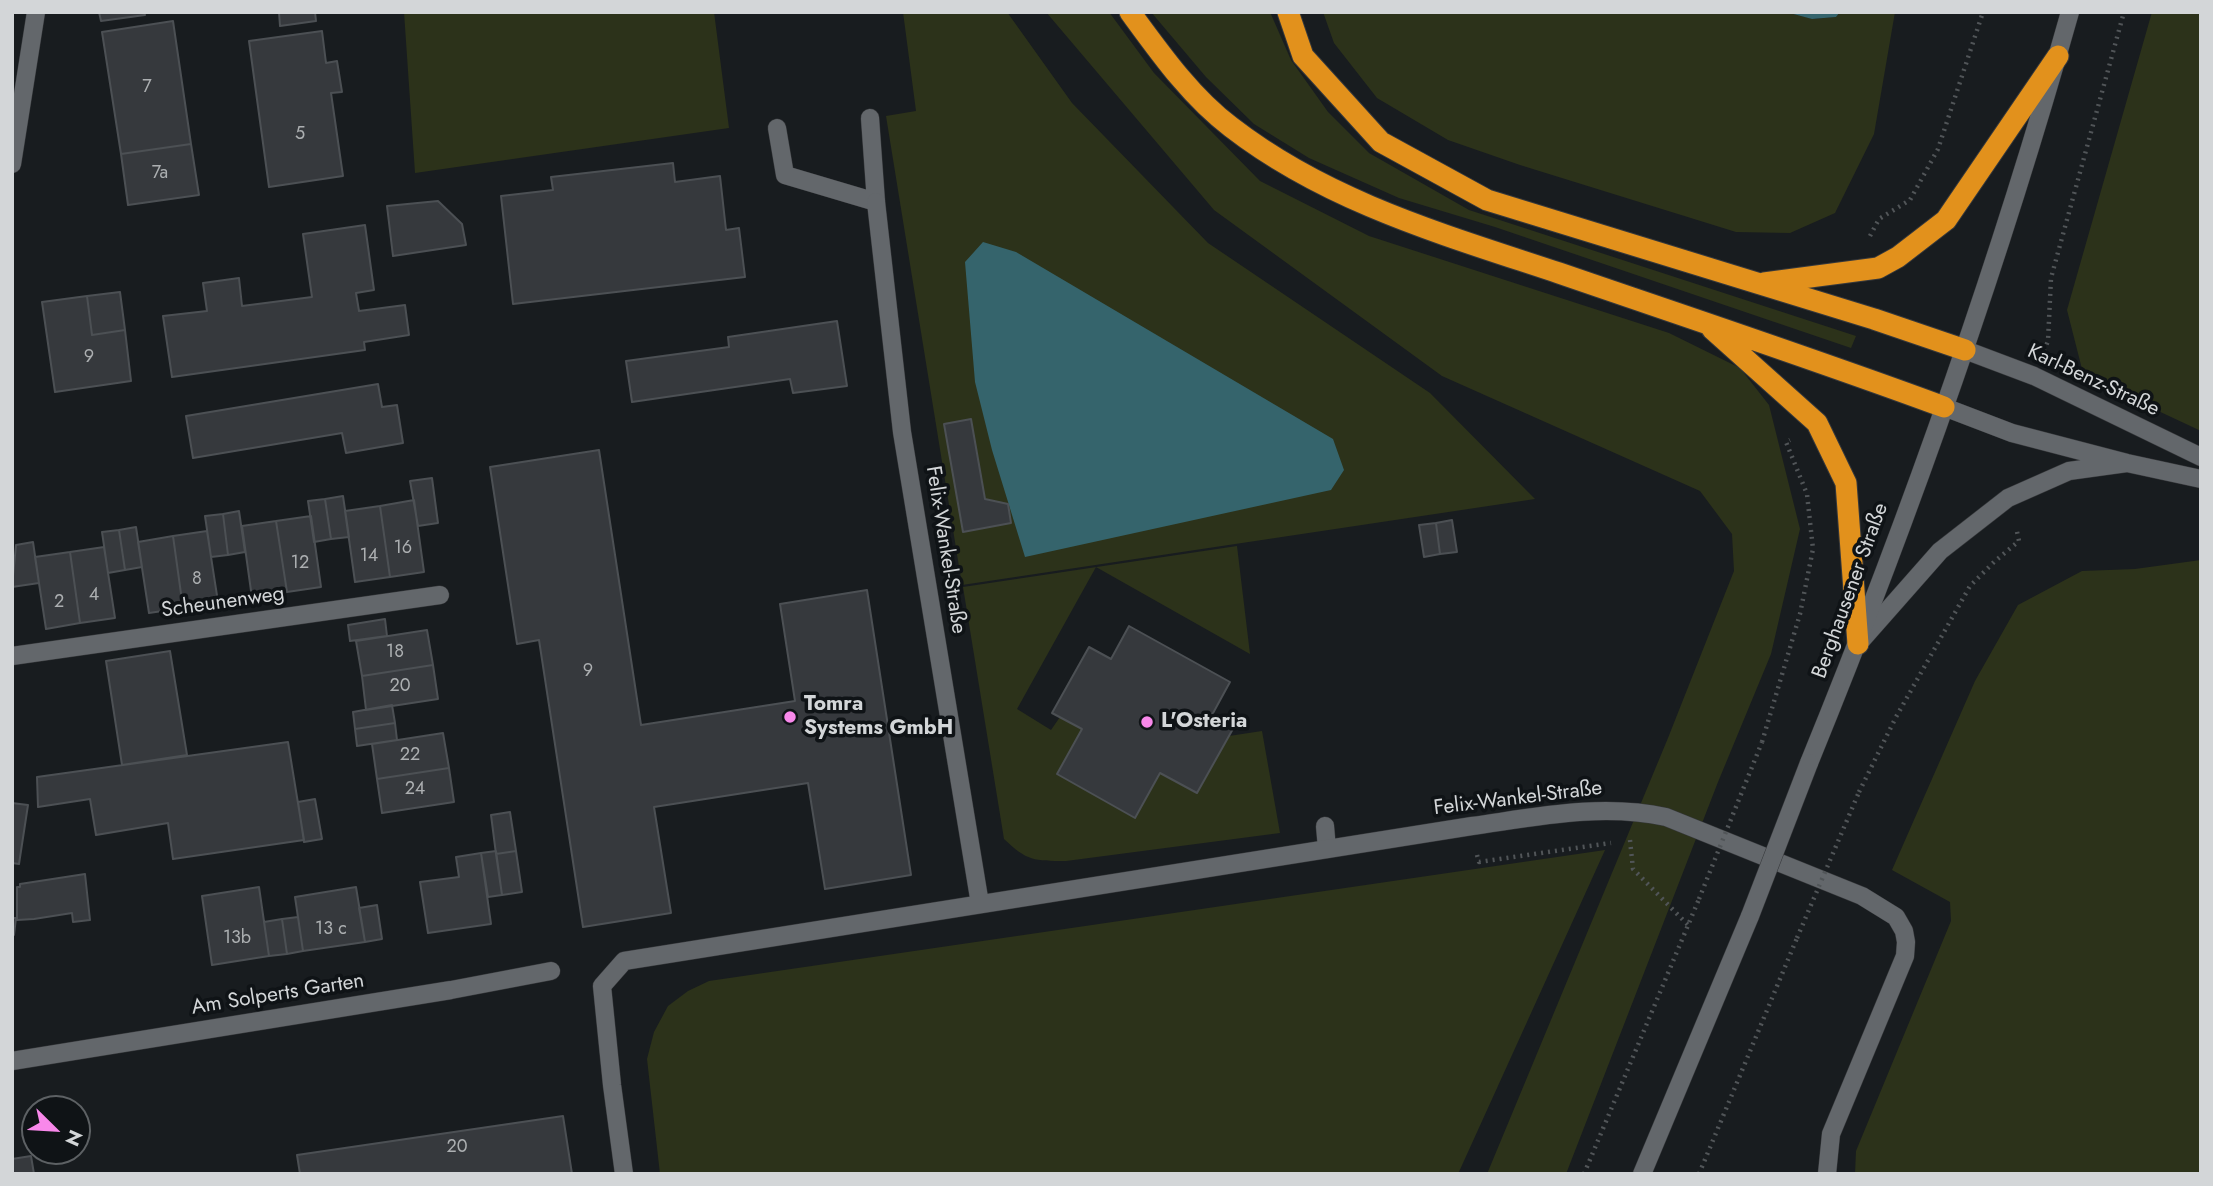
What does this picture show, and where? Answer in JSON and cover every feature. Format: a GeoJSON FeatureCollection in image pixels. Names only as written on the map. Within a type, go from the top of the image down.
{"type":"FeatureCollection","features":[{"type":"Feature","properties":{"kind":"highway"},"geometry":{"type":"LineString","coordinates":[[1130,12],[1171,69],[1230,127],[1308,179],[1392,217],[1833,366],[1944,407]]}},
{"type":"Feature","properties":{"kind":"highway"},"geometry":{"type":"LineString","coordinates":[[1288,12],[1303,56],[1381,142],[1487,200],[1874,319],[1965,350]]}},
{"type":"Feature","properties":{"kind":"highway"},"geometry":{"type":"LineString","coordinates":[[1754,284],[1878,268],[1908,249],[1946,220],[2058,56]]}},
{"type":"Feature","properties":{"kind":"highway"},"geometry":{"type":"LineString","coordinates":[[1705,323],[1817,423],[1846,483],[1858,644]]}},
{"type":"Feature","properties":{"kind":"street"},"geometry":{"type":"LineString","coordinates":[[12,164],[36,12]]}},
{"type":"Feature","properties":{"kind":"street","name":"Berghausener Straße"},"geometry":{"type":"LineString","coordinates":[[1642,1174],[1750,916],[1858,644],[1965,350],[2070,12]]}},
{"type":"Feature","properties":{"kind":"street","name":"Felix-Wankel-Straße"},"geometry":{"type":"LineString","coordinates":[[870,118],[876,202],[902,432],[980,904]]}},
{"type":"Feature","properties":{"kind":"street"},"geometry":{"type":"LineString","coordinates":[[777,128],[785,175],[876,202]]}},
{"type":"Feature","properties":{"kind":"street","name":"Karl-Benz-Straße"},"geometry":{"type":"LineString","coordinates":[[1965,350],[2034,376],[2201,457]]}},
{"type":"Feature","properties":{"kind":"street"},"geometry":{"type":"LineString","coordinates":[[1944,407],[2012,433],[2201,479]]}},
{"type":"Feature","properties":{"kind":"street"},"geometry":{"type":"LineString","coordinates":[[1858,644],[1940,551],[2008,498],[2069,471],[2127,463]]}},
{"type":"Feature","properties":{"kind":"street","name":"Scheunenweg"},"geometry":{"type":"LineString","coordinates":[[12,656],[440,595]]}},
{"type":"Feature","properties":{"kind":"street","name":"Felix-Wankel-Straße"},"geometry":{"type":"LineString","coordinates":[[624,1174],[602,986],[624,961],[1472,826],[1568,812],[1642,811],[1666,817],[1862,896],[1896,917],[1904,931],[1905,956],[1831,1133],[1827,1174]]}},
{"type":"Feature","properties":{"kind":"street"},"geometry":{"type":"LineString","coordinates":[[1325,826],[1327,849]]}},
{"type":"Feature","properties":{"kind":"street","name":"Am Solperts Garten"},"geometry":{"type":"LineString","coordinates":[[12,1061],[451,990],[551,971]]}},
{"type":"Feature","properties":{"kind":"path"},"geometry":{"type":"LineString","coordinates":[[1584,1174],[1762,742]]}},
{"type":"Feature","properties":{"kind":"path"},"geometry":{"type":"LineString","coordinates":[[1699,1174],[1859,792]]}},
{"type":"Feature","properties":{"kind":"path"},"geometry":{"type":"LineString","coordinates":[[1472,826],[1479,862],[1630,840],[1633,869],[1688,925]]}},
{"type":"Feature","properties":{"kind":"green space"},"geometry":{"type":"Polygon","coordinates":[[[404,12],[714,12],[729,128],[415,173],[404,12]]]}},
{"type":"Feature","properties":{"kind":"green space"},"geometry":{"type":"Polygon","coordinates":[[[903,12],[1007,12],[1072,103],[1208,243],[1430,393],[1535,499],[962,585],[886,116],[916,111],[903,12]]]}},
{"type":"Feature","properties":{"kind":"green space"},"geometry":{"type":"Polygon","coordinates":[[[1046,12],[1109,12],[1154,73],[1260,181],[1369,236],[1669,333],[1740,368],[1769,405],[1800,529],[1771,654],[1718,782],[1566,1174],[1487,1174],[1668,738],[1734,571],[1732,534],[1700,491],[1442,376],[1214,210],[1046,12]]]}},
{"type":"Feature","properties":{"kind":"green space"},"geometry":{"type":"Polygon","coordinates":[[[1151,12],[1270,12],[1291,60],[1328,112],[1369,153],[1469,210],[1856,336],[1851,348],[1495,227],[1399,198],[1309,158],[1254,124],[1206,77],[1151,12]]]}},
{"type":"Feature","properties":{"kind":"green space"},"geometry":{"type":"Polygon","coordinates":[[[1323,12],[1786,12],[1813,19],[1836,17],[1840,12],[1895,12],[1874,134],[1835,213],[1790,233],[1736,232],[1448,140],[1377,98],[1334,43],[1323,12]]]}},
{"type":"Feature","properties":{"kind":"green space"},"geometry":{"type":"Polygon","coordinates":[[[2152,12],[2201,12],[2201,431],[2137,401],[2082,369],[2067,310],[2152,12]]]}},
{"type":"Feature","properties":{"kind":"green space"},"geometry":{"type":"Polygon","coordinates":[[[1237,546],[1250,654],[1096,567],[1237,546]]]}},
{"type":"Feature","properties":{"kind":"green space"},"geometry":{"type":"Polygon","coordinates":[[[2201,560],[2201,1174],[1855,1174],[1856,1151],[1951,921],[1950,902],[1892,870],[1975,681],[2018,605],[2082,571],[2135,569],[2201,560]]]}},
{"type":"Feature","properties":{"kind":"green space"},"geometry":{"type":"Polygon","coordinates":[[[1096,567],[1017,709],[1051,730],[1060,717],[1082,729],[1057,774],[1135,817],[1160,773],[1197,793],[1229,736],[1262,731],[1280,833],[1066,861],[1046,861],[1025,856],[1004,839],[963,587],[1096,567]]]}},
{"type":"Feature","properties":{"kind":"green space"},"geometry":{"type":"Polygon","coordinates":[[[1605,850],[1458,1174],[660,1174],[647,1059],[654,1032],[668,1006],[688,991],[709,981],[1605,850]]]}},
{"type":"Feature","properties":{"kind":"water"},"geometry":{"type":"Polygon","coordinates":[[[1786,12],[1840,12],[1836,17],[1812,19],[1786,12]]]}},
{"type":"Feature","properties":{"kind":"water"},"geometry":{"type":"Polygon","coordinates":[[[983,242],[1016,252],[1333,439],[1344,470],[1331,490],[1025,557],[992,450],[975,382],[965,262],[983,242]]]}},
{"type":"Feature","properties":{"kind":"building"},"geometry":{"type":"Polygon","coordinates":[[[99,12],[144,12],[145,15],[101,21],[99,12]]]}},
{"type":"Feature","properties":{"kind":"building"},"geometry":{"type":"Polygon","coordinates":[[[279,12],[315,12],[316,21],[280,26],[279,12]]]}},
{"type":"Feature","properties":{"kind":"building"},"geometry":{"type":"Polygon","coordinates":[[[173,21],[191,144],[121,154],[102,32],[173,21]]]}},
{"type":"Feature","properties":{"kind":"building"},"geometry":{"type":"Polygon","coordinates":[[[322,31],[326,63],[337,61],[342,92],[331,93],[343,176],[269,187],[249,41],[322,31]]]}},
{"type":"Feature","properties":{"kind":"building"},"geometry":{"type":"Polygon","coordinates":[[[191,144],[199,195],[128,205],[121,154],[191,144]]]}},
{"type":"Feature","properties":{"kind":"building"},"geometry":{"type":"Polygon","coordinates":[[[673,163],[675,182],[720,176],[726,230],[739,228],[745,277],[513,304],[501,196],[553,190],[551,177],[673,163]]]}},
{"type":"Feature","properties":{"kind":"building"},"geometry":{"type":"Polygon","coordinates":[[[438,201],[462,224],[466,245],[393,256],[387,206],[438,201]]]}},
{"type":"Feature","properties":{"kind":"building"},"geometry":{"type":"Polygon","coordinates":[[[365,225],[374,290],[356,293],[359,311],[405,305],[409,335],[364,342],[365,350],[172,377],[163,316],[207,311],[203,283],[239,278],[242,306],[312,297],[303,234],[365,225]]]}},
{"type":"Feature","properties":{"kind":"building"},"geometry":{"type":"Polygon","coordinates":[[[120,292],[125,330],[92,335],[87,296],[120,292]]]}},
{"type":"Feature","properties":{"kind":"building"},"geometry":{"type":"Polygon","coordinates":[[[87,296],[92,335],[125,330],[131,381],[55,392],[42,302],[87,296]]]}},
{"type":"Feature","properties":{"kind":"building"},"geometry":{"type":"Polygon","coordinates":[[[837,321],[847,386],[793,393],[790,379],[632,402],[626,361],[729,347],[728,337],[837,321]]]}},
{"type":"Feature","properties":{"kind":"building"},"geometry":{"type":"Polygon","coordinates":[[[378,384],[382,407],[397,405],[403,443],[346,453],[342,433],[193,458],[186,416],[378,384]]]}},
{"type":"Feature","properties":{"kind":"building"},"geometry":{"type":"Polygon","coordinates":[[[971,419],[985,499],[1008,504],[1011,523],[963,532],[944,424],[971,419]]]}},
{"type":"Feature","properties":{"kind":"building"},"geometry":{"type":"Polygon","coordinates":[[[599,450],[641,725],[795,701],[780,604],[867,590],[911,875],[825,889],[808,783],[654,807],[671,913],[583,927],[539,640],[517,644],[490,467],[599,450]]]}},
{"type":"Feature","properties":{"kind":"building"},"geometry":{"type":"Polygon","coordinates":[[[432,478],[438,523],[418,526],[410,481],[432,478]]]}},
{"type":"Feature","properties":{"kind":"building"},"geometry":{"type":"Polygon","coordinates":[[[343,496],[349,537],[331,539],[325,499],[343,496]]]}},
{"type":"Feature","properties":{"kind":"building"},"geometry":{"type":"Polygon","coordinates":[[[325,499],[331,539],[314,542],[308,501],[325,499]]]}},
{"type":"Feature","properties":{"kind":"building"},"geometry":{"type":"Polygon","coordinates":[[[414,500],[424,572],[390,577],[380,506],[414,500]]]}},
{"type":"Feature","properties":{"kind":"building"},"geometry":{"type":"Polygon","coordinates":[[[380,506],[390,577],[355,582],[345,511],[380,506]]]}},
{"type":"Feature","properties":{"kind":"building"},"geometry":{"type":"Polygon","coordinates":[[[239,511],[245,552],[228,555],[223,514],[239,511]]]}},
{"type":"Feature","properties":{"kind":"building"},"geometry":{"type":"Polygon","coordinates":[[[223,514],[228,555],[211,557],[205,516],[223,514]]]}},
{"type":"Feature","properties":{"kind":"building"},"geometry":{"type":"Polygon","coordinates":[[[311,516],[321,587],[287,592],[276,521],[311,516]]]}},
{"type":"Feature","properties":{"kind":"building"},"geometry":{"type":"Polygon","coordinates":[[[1452,520],[1457,552],[1440,554],[1436,523],[1452,520]]]}},
{"type":"Feature","properties":{"kind":"building"},"geometry":{"type":"Polygon","coordinates":[[[276,521],[287,592],[252,598],[242,526],[276,521]]]}},
{"type":"Feature","properties":{"kind":"building"},"geometry":{"type":"Polygon","coordinates":[[[1436,523],[1440,554],[1424,557],[1419,525],[1436,523]]]}},
{"type":"Feature","properties":{"kind":"building"},"geometry":{"type":"Polygon","coordinates":[[[136,527],[142,567],[125,570],[119,530],[136,527]]]}},
{"type":"Feature","properties":{"kind":"building"},"geometry":{"type":"Polygon","coordinates":[[[119,530],[125,570],[108,573],[102,532],[119,530]]]}},
{"type":"Feature","properties":{"kind":"building"},"geometry":{"type":"Polygon","coordinates":[[[207,531],[218,602],[183,608],[173,536],[207,531]]]}},
{"type":"Feature","properties":{"kind":"building"},"geometry":{"type":"Polygon","coordinates":[[[173,536],[183,608],[149,613],[138,542],[173,536]]]}},
{"type":"Feature","properties":{"kind":"building"},"geometry":{"type":"Polygon","coordinates":[[[33,542],[39,583],[12,587],[16,545],[33,542]]]}},
{"type":"Feature","properties":{"kind":"building"},"geometry":{"type":"Polygon","coordinates":[[[104,547],[115,618],[80,623],[70,552],[104,547]]]}},
{"type":"Feature","properties":{"kind":"building"},"geometry":{"type":"Polygon","coordinates":[[[70,552],[80,623],[46,629],[35,557],[70,552]]]}},
{"type":"Feature","properties":{"kind":"building"},"geometry":{"type":"Polygon","coordinates":[[[385,619],[387,636],[350,641],[348,625],[385,619]]]}},
{"type":"Feature","properties":{"kind":"building","name":"L'Osteria"},"geometry":{"type":"Polygon","coordinates":[[[1129,626],[1230,682],[1212,715],[1234,727],[1197,793],[1160,773],[1135,818],[1057,774],[1082,729],[1052,713],[1089,647],[1111,659],[1129,626]]]}},
{"type":"Feature","properties":{"kind":"building"},"geometry":{"type":"Polygon","coordinates":[[[427,630],[433,665],[362,676],[356,641],[427,630]]]}},
{"type":"Feature","properties":{"kind":"building"},"geometry":{"type":"Polygon","coordinates":[[[170,651],[187,755],[122,765],[106,661],[170,651]]]}},
{"type":"Feature","properties":{"kind":"building"},"geometry":{"type":"Polygon","coordinates":[[[433,665],[438,699],[366,710],[362,676],[433,665]]]}},
{"type":"Feature","properties":{"kind":"building"},"geometry":{"type":"Polygon","coordinates":[[[392,705],[395,723],[355,729],[353,712],[392,705]]]}},
{"type":"Feature","properties":{"kind":"building"},"geometry":{"type":"Polygon","coordinates":[[[395,723],[397,740],[357,746],[355,729],[395,723]]]}},
{"type":"Feature","properties":{"kind":"building"},"geometry":{"type":"Polygon","coordinates":[[[443,733],[449,768],[377,779],[372,744],[443,733]]]}},
{"type":"Feature","properties":{"kind":"building"},"geometry":{"type":"Polygon","coordinates":[[[288,742],[304,840],[173,859],[168,823],[96,835],[90,799],[38,807],[37,777],[288,742]]]}},
{"type":"Feature","properties":{"kind":"building"},"geometry":{"type":"Polygon","coordinates":[[[449,768],[454,802],[382,813],[377,779],[449,768]]]}},
{"type":"Feature","properties":{"kind":"building"},"geometry":{"type":"Polygon","coordinates":[[[315,799],[322,839],[304,842],[298,802],[315,799]]]}},
{"type":"Feature","properties":{"kind":"building"},"geometry":{"type":"Polygon","coordinates":[[[12,803],[28,805],[19,864],[12,863],[12,803]]]}},
{"type":"Feature","properties":{"kind":"building"},"geometry":{"type":"Polygon","coordinates":[[[510,812],[516,851],[496,854],[491,815],[510,812]]]}},
{"type":"Feature","properties":{"kind":"building"},"geometry":{"type":"Polygon","coordinates":[[[496,851],[502,895],[488,897],[481,853],[496,851]]]}},
{"type":"Feature","properties":{"kind":"building"},"geometry":{"type":"Polygon","coordinates":[[[516,851],[522,892],[502,895],[496,854],[516,851]]]}},
{"type":"Feature","properties":{"kind":"building"},"geometry":{"type":"Polygon","coordinates":[[[481,853],[491,924],[428,933],[420,882],[459,877],[456,857],[481,853]]]}},
{"type":"Feature","properties":{"kind":"building"},"geometry":{"type":"Polygon","coordinates":[[[85,874],[90,920],[73,922],[72,913],[17,920],[17,887],[20,887],[20,884],[85,874]]]}},
{"type":"Feature","properties":{"kind":"building"},"geometry":{"type":"Polygon","coordinates":[[[259,887],[269,956],[212,965],[202,896],[259,887]]]}},
{"type":"Feature","properties":{"kind":"building"},"geometry":{"type":"Polygon","coordinates":[[[356,887],[365,942],[303,951],[295,897],[356,887]]]}},
{"type":"Feature","properties":{"kind":"building"},"geometry":{"type":"Polygon","coordinates":[[[377,905],[382,939],[365,942],[359,908],[377,905]]]}},
{"type":"Feature","properties":{"kind":"building"},"geometry":{"type":"Polygon","coordinates":[[[298,917],[303,951],[287,954],[282,919],[298,917]]]}},
{"type":"Feature","properties":{"kind":"building"},"geometry":{"type":"Polygon","coordinates":[[[12,918],[16,918],[14,935],[12,935],[12,918]]]}},
{"type":"Feature","properties":{"kind":"building"},"geometry":{"type":"Polygon","coordinates":[[[282,919],[287,954],[269,956],[264,922],[282,919]]]}},
{"type":"Feature","properties":{"kind":"building"},"geometry":{"type":"Polygon","coordinates":[[[563,1116],[572,1174],[300,1174],[297,1155],[563,1116]]]}},
{"type":"Feature","properties":{"kind":"building"},"geometry":{"type":"Polygon","coordinates":[[[21,1158],[21,1165],[32,1165],[34,1174],[12,1174],[12,1159],[21,1158]]]}},
{"type":"Feature","properties":{"kind":"place","name":"Tomra Systems GmbH"},"geometry":{"type":"Point","coordinates":[790,717]}},
{"type":"Feature","properties":{"kind":"place","name":"L'Osteria"},"geometry":{"type":"Point","coordinates":[1147,722]}}]}
